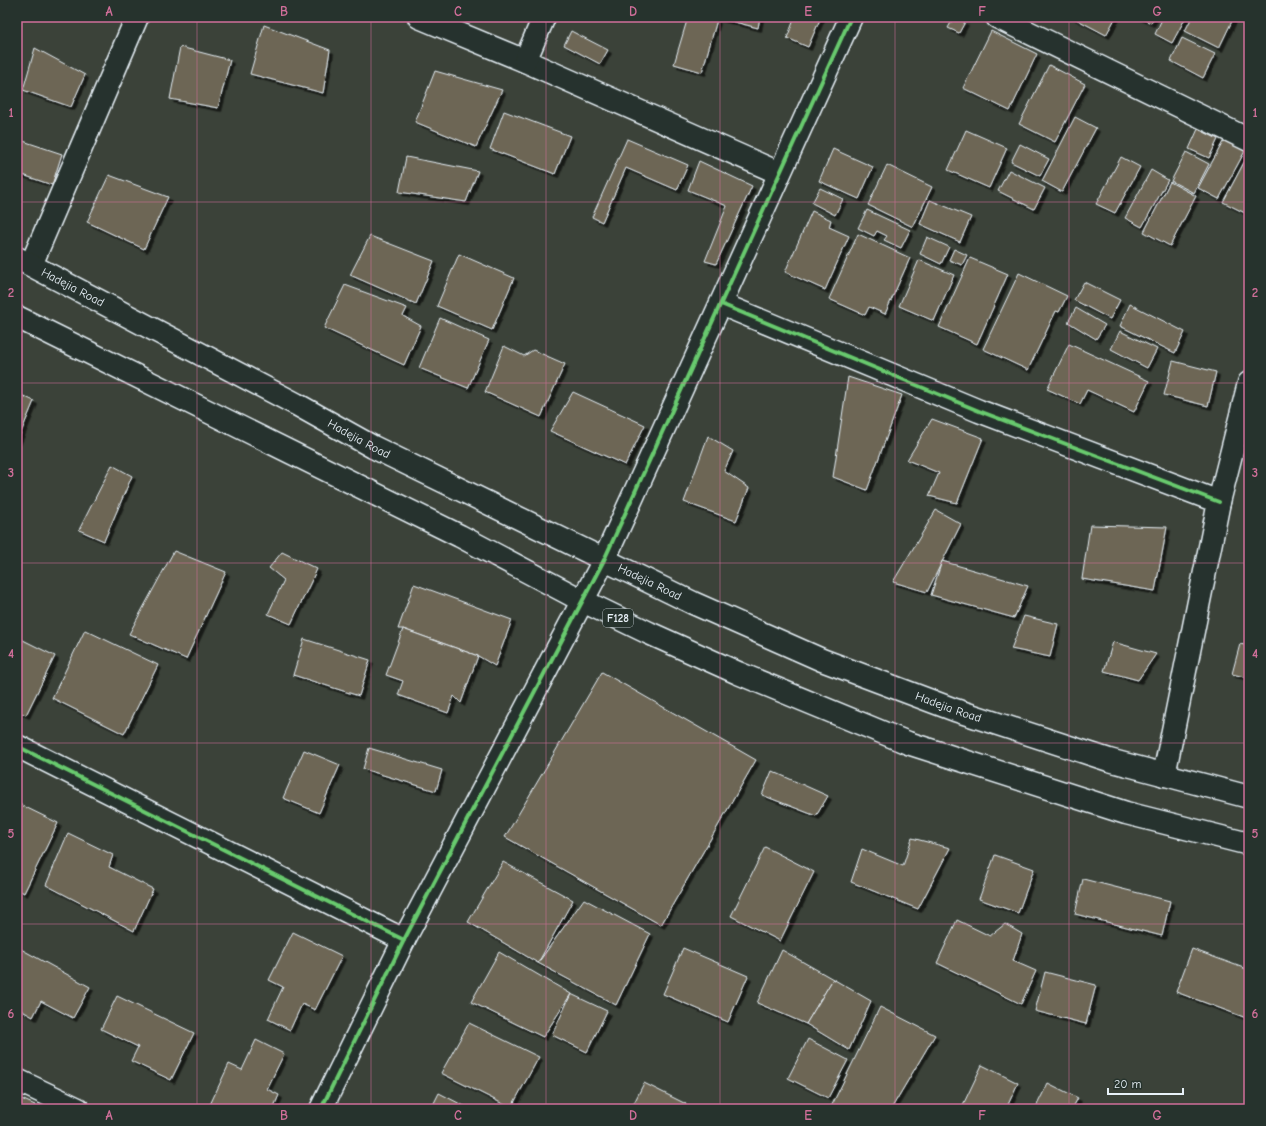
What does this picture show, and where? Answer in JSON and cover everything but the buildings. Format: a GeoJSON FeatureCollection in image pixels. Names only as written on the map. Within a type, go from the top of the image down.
{"type":"FeatureCollection","features":[{"type":"Feature","properties":{"kind":"street"},"geometry":{"type":"LineString","coordinates":[[24,262],[137,17]]}},
{"type":"Feature","properties":{"kind":"street"},"geometry":{"type":"LineString","coordinates":[[419,17],[525,61],[780,173]]}},
{"type":"Feature","properties":{"kind":"street"},"geometry":{"type":"LineString","coordinates":[[525,61],[544,17]]}},
{"type":"Feature","properties":{"kind":"street"},"geometry":{"type":"LineString","coordinates":[[321,1109],[404,940],[604,560],[851,17]]}},
{"type":"Feature","properties":{"kind":"street"},"geometry":{"type":"LineString","coordinates":[[997,17],[1249,140]]}},
{"type":"Feature","properties":{"kind":"street","name":"Hadejia Road"},"geometry":{"type":"LineString","coordinates":[[24,262],[296,404],[373,447],[693,603],[822,660],[955,710],[1109,760],[1249,797]]}},
{"type":"Feature","properties":{"kind":"street"},"geometry":{"type":"LineString","coordinates":[[721,304],[979,411],[1218,502]]}},
{"type":"Feature","properties":{"kind":"street","name":"F128"},"geometry":{"type":"LineString","coordinates":[[17,317],[460,536],[583,601],[649,633],[738,673],[908,743],[1126,813],[1249,844]]}},
{"type":"Feature","properties":{"kind":"street"},"geometry":{"type":"LineString","coordinates":[[1164,775],[1218,502],[1249,383]]}},
{"type":"Feature","properties":{"kind":"street"},"geometry":{"type":"LineString","coordinates":[[17,746],[404,940]]}},
{"type":"Feature","properties":{"kind":"street"},"geometry":{"type":"LineString","coordinates":[[17,1080],[78,1109]]}},
{"type":"Feature","properties":{"kind":"cycle path"},"geometry":{"type":"LineString","coordinates":[[321,1109],[404,940],[604,560],[851,17]]}},
{"type":"Feature","properties":{"kind":"cycle path"},"geometry":{"type":"LineString","coordinates":[[721,304],[979,411],[1219,502]]}},
{"type":"Feature","properties":{"kind":"cycle path"},"geometry":{"type":"LineString","coordinates":[[17,746],[404,940]]}}]}
